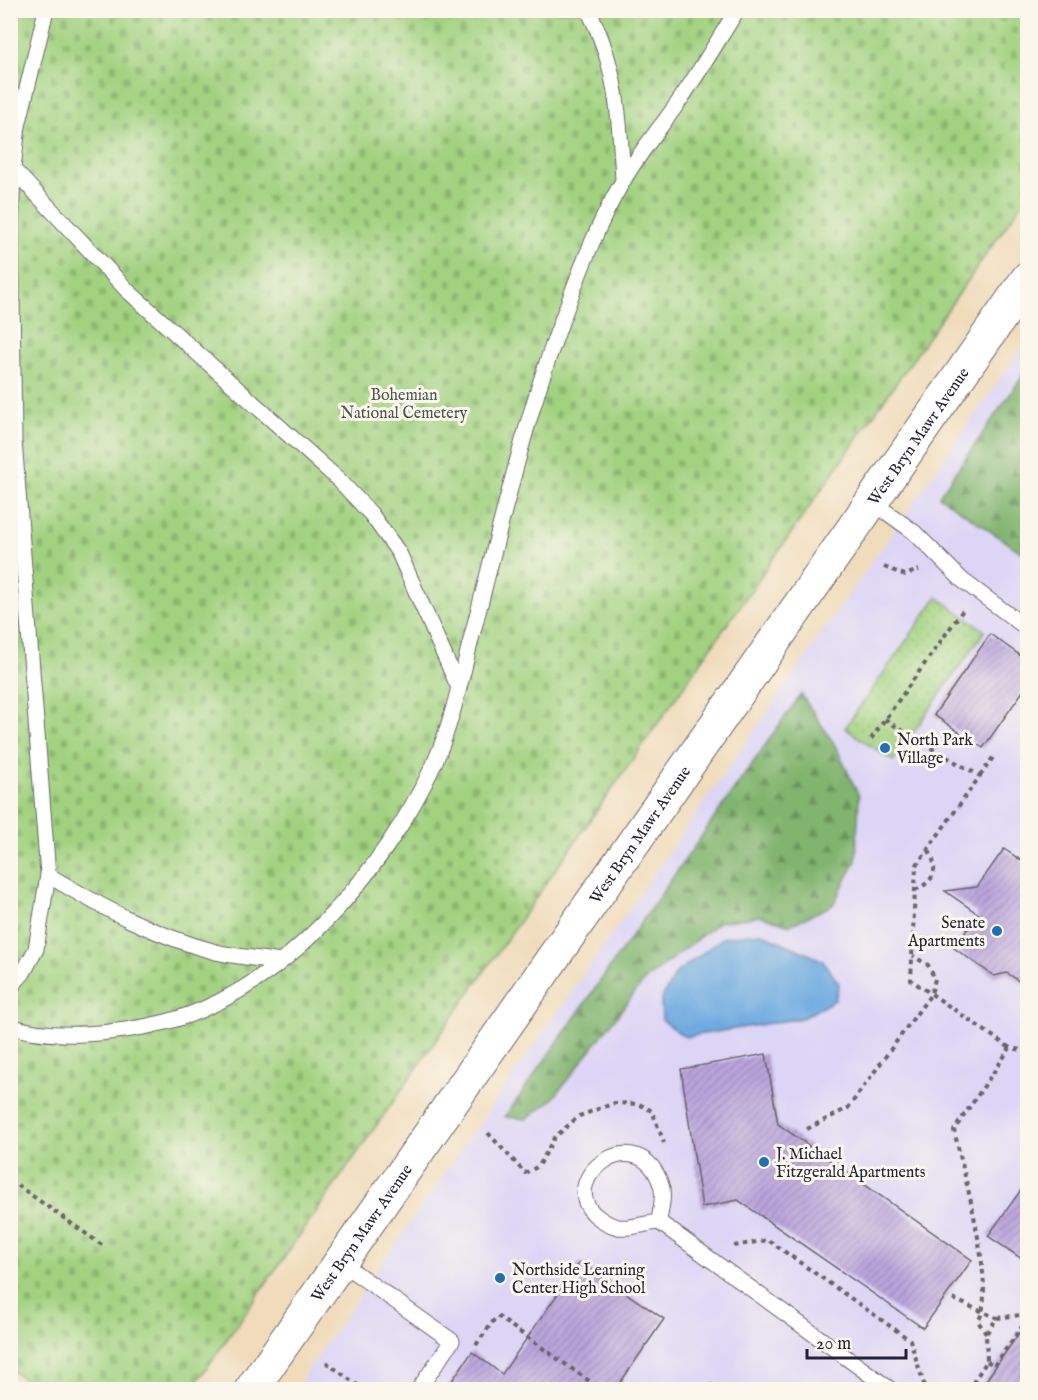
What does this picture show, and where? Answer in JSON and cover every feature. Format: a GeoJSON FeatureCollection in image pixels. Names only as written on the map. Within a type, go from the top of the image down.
{"type":"FeatureCollection","features":[{"type":"Feature","properties":{"kind":"street","name":"West Bryn Mawr Avenue"},"geometry":{"type":"LineString","coordinates":[[251,1389],[1028,278]]}},
{"type":"Feature","properties":{"kind":"lane"},"geometry":{"type":"LineString","coordinates":[[10,988],[23,973],[36,949],[48,875],[14,440],[11,230],[14,128],[46,10]]}},
{"type":"Feature","properties":{"kind":"lane"},"geometry":{"type":"LineString","coordinates":[[588,10],[602,35],[618,99],[623,180]]}},
{"type":"Feature","properties":{"kind":"lane"},"geometry":{"type":"LineString","coordinates":[[10,1026],[21,1030],[74,1034],[138,1029],[187,1016],[218,1003],[280,962],[317,930],[364,879],[402,823],[435,762],[459,686],[516,468],[564,314],[599,227],[623,180],[683,94],[737,10]]}},
{"type":"Feature","properties":{"kind":"lane"},"geometry":{"type":"LineString","coordinates":[[12,167],[128,291],[338,478],[371,514],[399,553],[459,686]]}},
{"type":"Feature","properties":{"kind":"lane"},"geometry":{"type":"LineString","coordinates":[[871,501],[914,532],[976,591],[1028,628]]}},
{"type":"Feature","properties":{"kind":"lane"},"geometry":{"type":"LineString","coordinates":[[48,875],[101,907],[156,932],[216,952],[280,962]]}},
{"type":"Feature","properties":{"kind":"lane"},"geometry":{"type":"LineString","coordinates":[[659,1222],[662,1187],[653,1169],[640,1156],[625,1153],[608,1158],[589,1173],[584,1191],[588,1208],[602,1222],[619,1227],[659,1222],[891,1389]]}},
{"type":"Feature","properties":{"kind":"lane"},"geometry":{"type":"LineString","coordinates":[[340,1262],[452,1341],[418,1389]]}},
{"type":"Feature","properties":{"kind":"path"},"geometry":{"type":"LineString","coordinates":[[884,567],[895,573],[915,573],[938,555]]}},
{"type":"Feature","properties":{"kind":"path"},"geometry":{"type":"LineString","coordinates":[[871,739],[976,591]]}},
{"type":"Feature","properties":{"kind":"path"},"geometry":{"type":"LineString","coordinates":[[885,719],[980,776]]}},
{"type":"Feature","properties":{"kind":"path"},"geometry":{"type":"LineString","coordinates":[[994,756],[916,866],[911,980],[1010,1048],[1028,1052]]}},
{"type":"Feature","properties":{"kind":"path"},"geometry":{"type":"LineString","coordinates":[[915,890],[927,885],[935,874],[934,860],[928,849]]}},
{"type":"Feature","properties":{"kind":"path"},"geometry":{"type":"LineString","coordinates":[[807,1130],[848,1108],[931,994],[934,979],[928,965],[912,955]]}},
{"type":"Feature","properties":{"kind":"path"},"geometry":{"type":"LineString","coordinates":[[968,1389],[987,1361],[986,1334],[978,1321],[984,1313],[982,1261],[954,1130],[1010,1048]]}},
{"type":"Feature","properties":{"kind":"path"},"geometry":{"type":"LineString","coordinates":[[488,1132],[525,1173],[539,1166],[554,1138],[579,1116],[615,1103],[639,1104],[652,1111],[668,1148]]}},
{"type":"Feature","properties":{"kind":"path"},"geometry":{"type":"LineString","coordinates":[[10,1180],[102,1245]]}},
{"type":"Feature","properties":{"kind":"path"},"geometry":{"type":"LineString","coordinates":[[727,1247],[768,1240],[910,1340],[924,1384],[932,1389]]}},
{"type":"Feature","properties":{"kind":"path"},"geometry":{"type":"LineString","coordinates":[[954,1299],[997,1318],[1028,1314]]}},
{"type":"Feature","properties":{"kind":"path"},"geometry":{"type":"LineString","coordinates":[[471,1353],[497,1316],[602,1389]]}},
{"type":"Feature","properties":{"kind":"path"},"geometry":{"type":"LineString","coordinates":[[986,1334],[997,1318]]}},
{"type":"Feature","properties":{"kind":"path"},"geometry":{"type":"LineString","coordinates":[[987,1361],[994,1366],[1028,1318]]}},
{"type":"Feature","properties":{"kind":"path"},"geometry":{"type":"LineString","coordinates":[[326,1362],[364,1389]]}},
{"type":"Feature","properties":{"kind":"path"},"geometry":{"type":"LineString","coordinates":[[664,1389],[678,1386],[716,1385],[722,1389]]}},
{"type":"Feature","properties":{"kind":"shaded area","name":"North Park Village"},"geometry":{"type":"Polygon","coordinates":[[[1027,340],[1027,1389],[294,1390],[457,1156],[1027,340]]]}},
{"type":"Feature","properties":{"kind":"green space","name":"Bohemian National Cemetery"},"geometry":{"type":"Polygon","coordinates":[[[11,11],[1027,11],[1027,196],[192,1389],[39,1389],[11,1370],[11,11]]]}},
{"type":"Feature","properties":{"kind":"green space"},"geometry":{"type":"Polygon","coordinates":[[[1027,370],[1027,556],[939,496],[1027,370]]]}},
{"type":"Feature","properties":{"kind":"green space"},"geometry":{"type":"Polygon","coordinates":[[[937,597],[985,631],[893,761],[845,728],[937,597]]]}},
{"type":"Feature","properties":{"kind":"green space"},"geometry":{"type":"Polygon","coordinates":[[[801,694],[835,745],[859,796],[856,861],[833,905],[790,925],[761,916],[719,922],[644,981],[552,1100],[526,1119],[505,1117],[801,694]]]}},
{"type":"Feature","properties":{"kind":"water"},"geometry":{"type":"Polygon","coordinates":[[[761,933],[822,960],[839,984],[835,1000],[802,1018],[685,1037],[662,1020],[661,1000],[676,973],[724,937],[761,933]]]}},
{"type":"Feature","properties":{"kind":"building"},"geometry":{"type":"Polygon","coordinates":[[[990,634],[1028,661],[1028,684],[983,748],[934,715],[990,634]]]}},
{"type":"Feature","properties":{"kind":"building","name":"Senate Apartments"},"geometry":{"type":"Polygon","coordinates":[[[1004,849],[1028,865],[1028,987],[1007,973],[994,976],[954,948],[978,914],[945,891],[977,887],[1004,849]]]}},
{"type":"Feature","properties":{"kind":"building","name":"J. Michael Fitzgerald Apartments"},"geometry":{"type":"Polygon","coordinates":[[[766,1054],[778,1124],[972,1260],[923,1328],[738,1200],[702,1207],[681,1069],[766,1054]]]}},
{"type":"Feature","properties":{"kind":"building"},"geometry":{"type":"Polygon","coordinates":[[[1028,1180],[1028,1263],[988,1236],[1028,1180]]]}},
{"type":"Feature","properties":{"kind":"building"},"geometry":{"type":"Polygon","coordinates":[[[580,1262],[664,1319],[616,1389],[446,1389],[472,1352],[502,1374],[580,1262]]]}},
{"type":"Feature","properties":{"kind":"building"},"geometry":{"type":"Polygon","coordinates":[[[1028,1320],[1028,1389],[980,1389],[1028,1320]]]}},
{"type":"Feature","properties":{"kind":"place","name":"North Park Village"},"geometry":{"type":"Point","coordinates":[885,748]}},
{"type":"Feature","properties":{"kind":"place","name":"Senate Apartments"},"geometry":{"type":"Point","coordinates":[997,931]}},
{"type":"Feature","properties":{"kind":"place","name":"J. Michael Fitzgerald Apartments"},"geometry":{"type":"Point","coordinates":[764,1162]}},
{"type":"Feature","properties":{"kind":"place","name":"Northside Learning Center High School"},"geometry":{"type":"Point","coordinates":[500,1278]}}]}
